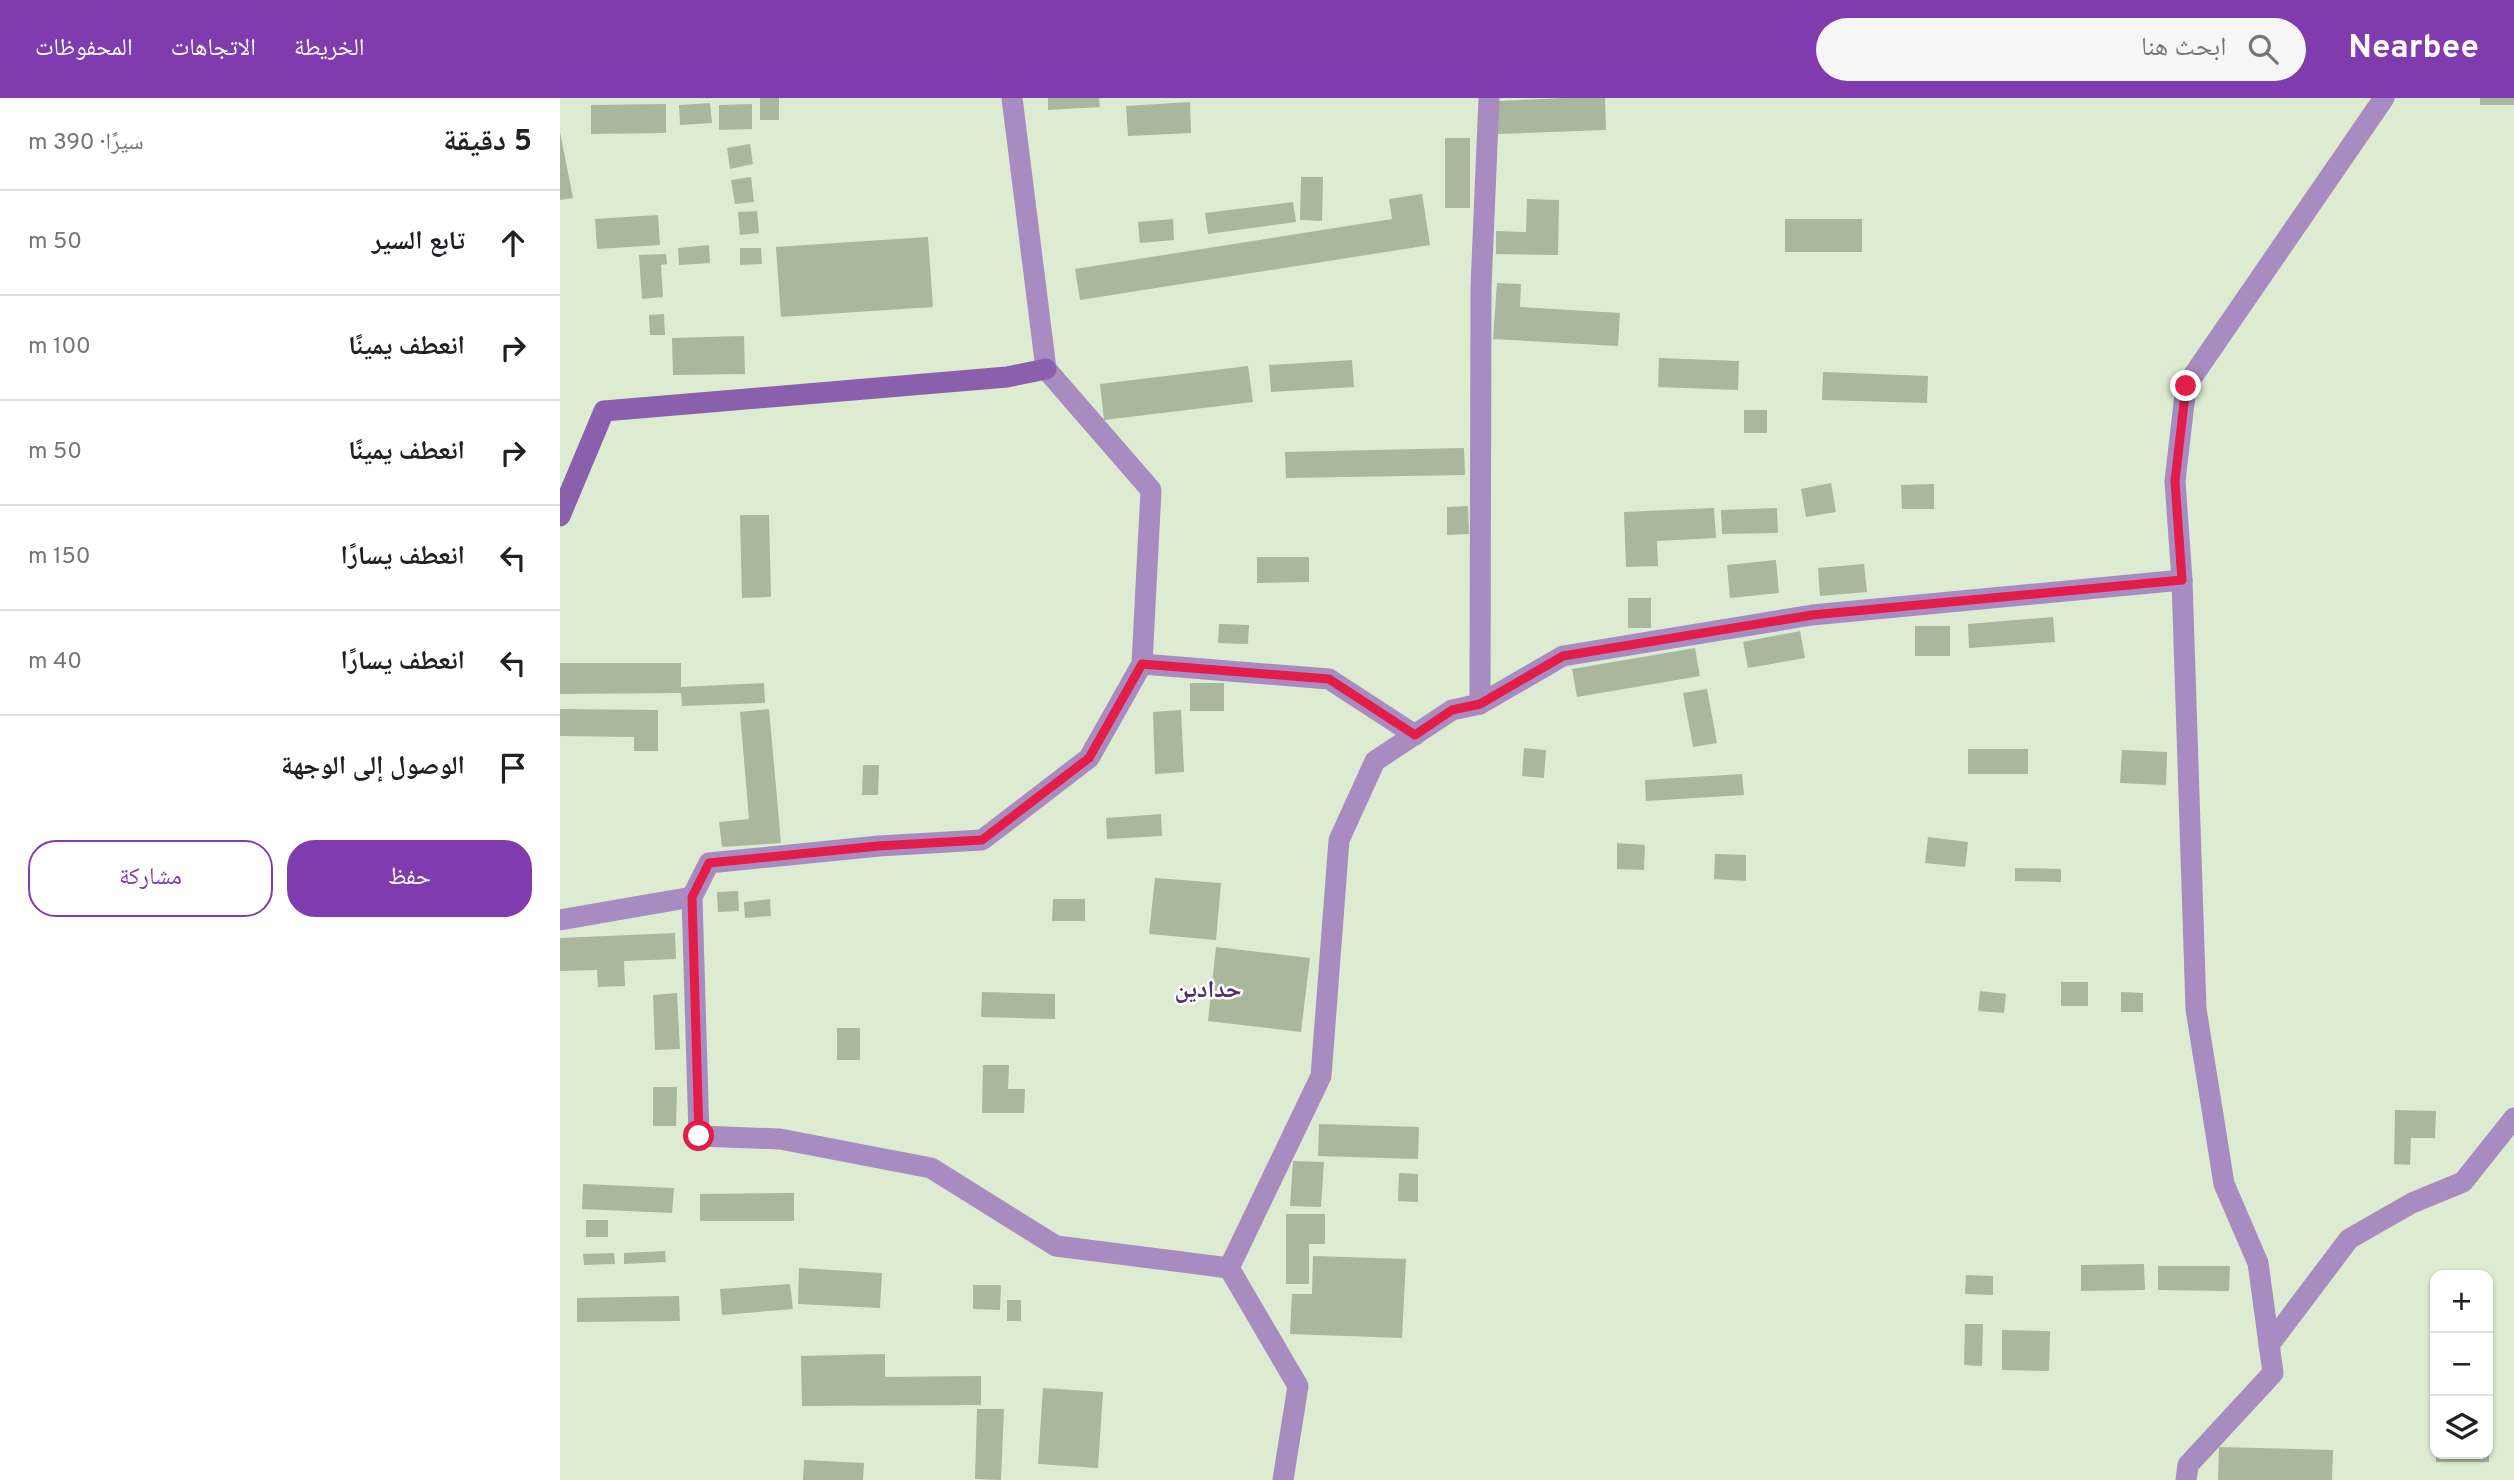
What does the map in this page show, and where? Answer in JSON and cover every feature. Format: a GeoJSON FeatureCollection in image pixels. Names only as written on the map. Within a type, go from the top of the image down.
{"type":"FeatureCollection","features":[{"type":"Feature","properties":{"kind":"street"},"geometry":{"type":"LineString","coordinates":[[1012,98],[1046,369],[1095,429],[1152,490],[1142,664],[1089,758],[982,840],[878,846],[709,863],[692,897],[699,1136],[780,1139],[931,1168],[1056,1246],[1229,1268]]}},
{"type":"Feature","properties":{"kind":"street"},"geometry":{"type":"LineString","coordinates":[[1480,704],[1481,287],[1489,98]]}},
{"type":"Feature","properties":{"kind":"street"},"geometry":{"type":"LineString","coordinates":[[2186,1480],[2188,1465],[2273,1373],[2258,1263],[2224,1184],[2196,1009],[2182,580],[2175,481],[2186,386],[2384,98]]}},
{"type":"Feature","properties":{"kind":"street"},"geometry":{"type":"LineString","coordinates":[[560,516],[604,411],[1007,377],[1046,369]]}},
{"type":"Feature","properties":{"kind":"street"},"geometry":{"type":"LineString","coordinates":[[1229,1268],[1321,1076],[1339,840],[1375,761],[1452,710],[1480,704],[1563,656],[1812,615],[2182,580]]}},
{"type":"Feature","properties":{"kind":"street"},"geometry":{"type":"LineString","coordinates":[[1142,664],[1329,679],[1415,735]]}},
{"type":"Feature","properties":{"kind":"street"},"geometry":{"type":"LineString","coordinates":[[560,920],[692,897]]}},
{"type":"Feature","properties":{"kind":"street"},"geometry":{"type":"LineString","coordinates":[[2269,1345],[2349,1239],[2412,1203],[2463,1182],[2514,1118]]}},
{"type":"Feature","properties":{"kind":"street"},"geometry":{"type":"LineString","coordinates":[[1229,1268],[1298,1386],[1283,1480]]}},
{"type":"Feature","properties":{"kind":"building"},"geometry":{"type":"Polygon","coordinates":[[[760,98],[779,98],[779,120],[760,120],[760,98]]]}},
{"type":"Feature","properties":{"kind":"building"},"geometry":{"type":"Polygon","coordinates":[[[1048,98],[1099,98],[1100,107],[1048,110],[1048,98]]]}},
{"type":"Feature","properties":{"kind":"building"},"geometry":{"type":"Polygon","coordinates":[[[1605,98],[1606,130],[1498,134],[1496,101],[1605,98]]]}},
{"type":"Feature","properties":{"kind":"building"},"geometry":{"type":"Polygon","coordinates":[[[2480,98],[2514,98],[2514,105],[2480,105],[2480,98]]]}},
{"type":"Feature","properties":{"kind":"building"},"geometry":{"type":"Polygon","coordinates":[[[1190,102],[1191,133],[1128,136],[1126,106],[1190,102]]]}},
{"type":"Feature","properties":{"kind":"building"},"geometry":{"type":"Polygon","coordinates":[[[710,103],[712,123],[680,125],[679,105],[710,103]]]}},
{"type":"Feature","properties":{"kind":"building"},"geometry":{"type":"Polygon","coordinates":[[[666,104],[666,133],[591,134],[591,105],[666,104]]]}},
{"type":"Feature","properties":{"kind":"building"},"geometry":{"type":"Polygon","coordinates":[[[752,104],[752,129],[719,130],[719,105],[752,104]]]}},
{"type":"Feature","properties":{"kind":"building"},"geometry":{"type":"Polygon","coordinates":[[[560,132],[573,198],[560,200],[560,132]]]}},
{"type":"Feature","properties":{"kind":"building"},"geometry":{"type":"Polygon","coordinates":[[[1445,138],[1470,138],[1470,208],[1445,208],[1445,138]]]}},
{"type":"Feature","properties":{"kind":"building"},"geometry":{"type":"Polygon","coordinates":[[[750,144],[753,164],[730,169],[727,148],[750,144]]]}},
{"type":"Feature","properties":{"kind":"building"},"geometry":{"type":"Polygon","coordinates":[[[751,177],[754,202],[735,204],[731,180],[751,177]]]}},
{"type":"Feature","properties":{"kind":"building"},"geometry":{"type":"Polygon","coordinates":[[[1301,177],[1323,177],[1322,221],[1300,220],[1301,177]]]}},
{"type":"Feature","properties":{"kind":"building"},"geometry":{"type":"Polygon","coordinates":[[[1422,194],[1430,245],[1080,300],[1075,269],[1392,219],[1389,199],[1422,194]]]}},
{"type":"Feature","properties":{"kind":"building"},"geometry":{"type":"Polygon","coordinates":[[[1527,199],[1559,200],[1558,255],[1496,254],[1496,231],[1526,232],[1527,199]]]}},
{"type":"Feature","properties":{"kind":"building"},"geometry":{"type":"Polygon","coordinates":[[[1293,202],[1296,222],[1208,234],[1205,213],[1293,202]]]}},
{"type":"Feature","properties":{"kind":"building"},"geometry":{"type":"Polygon","coordinates":[[[757,211],[759,233],[740,235],[738,212],[757,211]]]}},
{"type":"Feature","properties":{"kind":"building"},"geometry":{"type":"Polygon","coordinates":[[[658,215],[660,245],[597,249],[595,219],[658,215]]]}},
{"type":"Feature","properties":{"kind":"building"},"geometry":{"type":"Polygon","coordinates":[[[1173,219],[1174,240],[1140,243],[1138,222],[1173,219]]]}},
{"type":"Feature","properties":{"kind":"building"},"geometry":{"type":"Polygon","coordinates":[[[1785,219],[1862,219],[1862,252],[1785,252],[1785,219]]]}},
{"type":"Feature","properties":{"kind":"building"},"geometry":{"type":"Polygon","coordinates":[[[928,237],[933,307],[781,317],[776,247],[928,237]]]}},
{"type":"Feature","properties":{"kind":"building"},"geometry":{"type":"Polygon","coordinates":[[[709,245],[710,263],[679,265],[678,248],[709,245]]]}},
{"type":"Feature","properties":{"kind":"building"},"geometry":{"type":"Polygon","coordinates":[[[740,248],[761,248],[762,264],[740,265],[740,248]]]}},
{"type":"Feature","properties":{"kind":"building"},"geometry":{"type":"Polygon","coordinates":[[[666,254],[667,264],[661,265],[663,297],[642,299],[639,255],[666,254]]]}},
{"type":"Feature","properties":{"kind":"building"},"geometry":{"type":"Polygon","coordinates":[[[1497,283],[1521,284],[1520,307],[1620,313],[1618,346],[1493,339],[1497,283]]]}},
{"type":"Feature","properties":{"kind":"building"},"geometry":{"type":"Polygon","coordinates":[[[664,314],[665,335],[650,335],[649,315],[664,314]]]}},
{"type":"Feature","properties":{"kind":"building"},"geometry":{"type":"Polygon","coordinates":[[[744,336],[745,374],[673,375],[672,338],[744,336]]]}},
{"type":"Feature","properties":{"kind":"building"},"geometry":{"type":"Polygon","coordinates":[[[1659,358],[1739,361],[1738,390],[1658,387],[1659,358]]]}},
{"type":"Feature","properties":{"kind":"building"},"geometry":{"type":"Polygon","coordinates":[[[1352,360],[1354,387],[1271,392],[1269,365],[1352,360]]]}},
{"type":"Feature","properties":{"kind":"building"},"geometry":{"type":"Polygon","coordinates":[[[1248,366],[1253,402],[1104,420],[1100,384],[1248,366]]]}},
{"type":"Feature","properties":{"kind":"building"},"geometry":{"type":"Polygon","coordinates":[[[1823,372],[1928,376],[1927,403],[1822,400],[1823,372]]]}},
{"type":"Feature","properties":{"kind":"building"},"geometry":{"type":"Polygon","coordinates":[[[1744,410],[1767,410],[1767,433],[1744,433],[1744,410]]]}},
{"type":"Feature","properties":{"kind":"building"},"geometry":{"type":"Polygon","coordinates":[[[1464,448],[1465,475],[1286,478],[1285,452],[1464,448]]]}},
{"type":"Feature","properties":{"kind":"building"},"geometry":{"type":"Polygon","coordinates":[[[1831,483],[1836,512],[1806,517],[1801,489],[1831,483]]]}},
{"type":"Feature","properties":{"kind":"building"},"geometry":{"type":"Polygon","coordinates":[[[1934,484],[1934,509],[1902,509],[1901,485],[1934,484]]]}},
{"type":"Feature","properties":{"kind":"building"},"geometry":{"type":"Polygon","coordinates":[[[1468,506],[1469,534],[1447,535],[1447,507],[1468,506]]]}},
{"type":"Feature","properties":{"kind":"building"},"geometry":{"type":"Polygon","coordinates":[[[1714,508],[1716,538],[1657,541],[1658,566],[1626,567],[1624,512],[1714,508]]]}},
{"type":"Feature","properties":{"kind":"building"},"geometry":{"type":"Polygon","coordinates":[[[1777,508],[1778,533],[1722,534],[1721,510],[1777,508]]]}},
{"type":"Feature","properties":{"kind":"building"},"geometry":{"type":"Polygon","coordinates":[[[740,515],[769,515],[771,597],[742,598],[740,515]]]}},
{"type":"Feature","properties":{"kind":"building"},"geometry":{"type":"Polygon","coordinates":[[[1257,557],[1309,557],[1309,582],[1257,583],[1257,557]]]}},
{"type":"Feature","properties":{"kind":"building"},"geometry":{"type":"Polygon","coordinates":[[[1776,560],[1779,593],[1730,598],[1727,565],[1776,560]]]}},
{"type":"Feature","properties":{"kind":"building"},"geometry":{"type":"Polygon","coordinates":[[[1864,564],[1867,592],[1820,596],[1818,568],[1864,564]]]}},
{"type":"Feature","properties":{"kind":"building"},"geometry":{"type":"Polygon","coordinates":[[[1628,598],[1651,598],[1651,628],[1628,628],[1628,598]]]}},
{"type":"Feature","properties":{"kind":"building"},"geometry":{"type":"Polygon","coordinates":[[[2053,617],[2055,642],[1969,648],[1968,624],[2053,617]]]}},
{"type":"Feature","properties":{"kind":"building"},"geometry":{"type":"Polygon","coordinates":[[[1219,624],[1249,625],[1248,644],[1218,643],[1219,624]]]}},
{"type":"Feature","properties":{"kind":"building"},"geometry":{"type":"Polygon","coordinates":[[[1915,626],[1950,626],[1950,656],[1915,656],[1915,626]]]}},
{"type":"Feature","properties":{"kind":"building"},"geometry":{"type":"Polygon","coordinates":[[[1800,631],[1805,658],[1748,668],[1743,642],[1800,631]]]}},
{"type":"Feature","properties":{"kind":"building"},"geometry":{"type":"Polygon","coordinates":[[[1695,648],[1700,676],[1577,697],[1572,669],[1695,648]]]}},
{"type":"Feature","properties":{"kind":"building"},"geometry":{"type":"Polygon","coordinates":[[[560,663],[681,663],[681,687],[764,683],[765,703],[682,706],[681,693],[560,694],[560,663]]]}},
{"type":"Feature","properties":{"kind":"building"},"geometry":{"type":"Polygon","coordinates":[[[1190,683],[1224,683],[1224,711],[1190,711],[1190,683]]]}},
{"type":"Feature","properties":{"kind":"building"},"geometry":{"type":"Polygon","coordinates":[[[1707,689],[1717,743],[1693,747],[1683,693],[1707,689]]]}},
{"type":"Feature","properties":{"kind":"building"},"geometry":{"type":"Polygon","coordinates":[[[560,709],[658,710],[658,751],[634,751],[634,737],[560,736],[560,709]]]}},
{"type":"Feature","properties":{"kind":"building"},"geometry":{"type":"Polygon","coordinates":[[[769,709],[781,843],[722,847],[719,822],[749,819],[740,712],[769,709]]]}},
{"type":"Feature","properties":{"kind":"building"},"geometry":{"type":"Polygon","coordinates":[[[1181,710],[1184,772],[1155,774],[1153,712],[1181,710]]]}},
{"type":"Feature","properties":{"kind":"building"},"geometry":{"type":"Polygon","coordinates":[[[1524,748],[1546,750],[1544,778],[1522,776],[1524,748]]]}},
{"type":"Feature","properties":{"kind":"building"},"geometry":{"type":"Polygon","coordinates":[[[1968,749],[2028,749],[2028,774],[1968,774],[1968,749]]]}},
{"type":"Feature","properties":{"kind":"building"},"geometry":{"type":"Polygon","coordinates":[[[2122,750],[2167,752],[2166,785],[2120,783],[2122,750]]]}},
{"type":"Feature","properties":{"kind":"building"},"geometry":{"type":"Polygon","coordinates":[[[863,765],[879,765],[878,795],[862,795],[863,765]]]}},
{"type":"Feature","properties":{"kind":"building"},"geometry":{"type":"Polygon","coordinates":[[[1742,774],[1744,795],[1646,801],[1645,780],[1742,774]]]}},
{"type":"Feature","properties":{"kind":"building"},"geometry":{"type":"Polygon","coordinates":[[[1161,814],[1162,836],[1107,839],[1106,818],[1161,814]]]}},
{"type":"Feature","properties":{"kind":"building"},"geometry":{"type":"Polygon","coordinates":[[[1928,837],[1968,842],[1965,867],[1925,863],[1928,837]]]}},
{"type":"Feature","properties":{"kind":"building"},"geometry":{"type":"Polygon","coordinates":[[[1617,843],[1645,845],[1644,870],[1617,869],[1617,843]]]}},
{"type":"Feature","properties":{"kind":"building"},"geometry":{"type":"Polygon","coordinates":[[[1715,854],[1746,855],[1746,881],[1714,879],[1715,854]]]}},
{"type":"Feature","properties":{"kind":"building"},"geometry":{"type":"Polygon","coordinates":[[[2015,868],[2061,869],[2061,882],[2015,881],[2015,868]]]}},
{"type":"Feature","properties":{"kind":"building"},"geometry":{"type":"Polygon","coordinates":[[[1155,878],[1221,883],[1216,940],[1149,934],[1155,878]]]}},
{"type":"Feature","properties":{"kind":"building"},"geometry":{"type":"Polygon","coordinates":[[[738,891],[739,911],[718,912],[717,892],[738,891]]]}},
{"type":"Feature","properties":{"kind":"building"},"geometry":{"type":"Polygon","coordinates":[[[770,899],[771,916],[745,918],[744,902],[770,899]]]}},
{"type":"Feature","properties":{"kind":"building"},"geometry":{"type":"Polygon","coordinates":[[[1053,899],[1085,899],[1085,921],[1052,921],[1053,899]]]}},
{"type":"Feature","properties":{"kind":"building"},"geometry":{"type":"Polygon","coordinates":[[[675,933],[676,959],[624,961],[625,986],[598,987],[597,970],[560,971],[560,938],[675,933]]]}},
{"type":"Feature","properties":{"kind":"building"},"geometry":{"type":"Polygon","coordinates":[[[1216,947],[1310,958],[1301,1032],[1208,1021],[1216,947]]]}},
{"type":"Feature","properties":{"kind":"building"},"geometry":{"type":"Polygon","coordinates":[[[2061,982],[2088,982],[2088,1006],[2061,1006],[2061,982]]]}},
{"type":"Feature","properties":{"kind":"building"},"geometry":{"type":"Polygon","coordinates":[[[1980,991],[2006,994],[2004,1013],[1978,1011],[1980,991]]]}},
{"type":"Feature","properties":{"kind":"building"},"geometry":{"type":"Polygon","coordinates":[[[982,992],[1055,994],[1055,1019],[981,1017],[982,992]]]}},
{"type":"Feature","properties":{"kind":"building"},"geometry":{"type":"Polygon","coordinates":[[[2121,992],[2143,993],[2143,1012],[2121,1012],[2121,992]]]}},
{"type":"Feature","properties":{"kind":"building"},"geometry":{"type":"Polygon","coordinates":[[[677,993],[680,1049],[655,1050],[653,995],[677,993]]]}},
{"type":"Feature","properties":{"kind":"building"},"geometry":{"type":"Polygon","coordinates":[[[837,1028],[860,1028],[860,1060],[837,1060],[837,1028]]]}},
{"type":"Feature","properties":{"kind":"building"},"geometry":{"type":"Polygon","coordinates":[[[983,1065],[1009,1065],[1008,1089],[1025,1089],[1024,1113],[982,1113],[983,1065]]]}},
{"type":"Feature","properties":{"kind":"building"},"geometry":{"type":"Polygon","coordinates":[[[653,1087],[677,1087],[676,1126],[653,1126],[653,1087]]]}},
{"type":"Feature","properties":{"kind":"building"},"geometry":{"type":"Polygon","coordinates":[[[2395,1110],[2436,1111],[2435,1138],[2411,1138],[2410,1165],[2394,1164],[2395,1110]]]}},
{"type":"Feature","properties":{"kind":"building"},"geometry":{"type":"Polygon","coordinates":[[[1319,1124],[1419,1127],[1418,1159],[1318,1156],[1319,1124]]]}},
{"type":"Feature","properties":{"kind":"building"},"geometry":{"type":"Polygon","coordinates":[[[1293,1161],[1324,1162],[1321,1207],[1290,1206],[1293,1161]]]}},
{"type":"Feature","properties":{"kind":"building"},"geometry":{"type":"Polygon","coordinates":[[[1399,1173],[1418,1174],[1418,1202],[1398,1201],[1399,1173]]]}},
{"type":"Feature","properties":{"kind":"building"},"geometry":{"type":"Polygon","coordinates":[[[583,1184],[674,1188],[672,1213],[582,1209],[583,1184]]]}},
{"type":"Feature","properties":{"kind":"building"},"geometry":{"type":"Polygon","coordinates":[[[794,1193],[794,1221],[700,1221],[700,1194],[794,1193]]]}},
{"type":"Feature","properties":{"kind":"building"},"geometry":{"type":"Polygon","coordinates":[[[1286,1214],[1325,1214],[1325,1244],[1309,1244],[1309,1284],[1286,1284],[1286,1214]]]}},
{"type":"Feature","properties":{"kind":"building"},"geometry":{"type":"Polygon","coordinates":[[[586,1220],[608,1220],[608,1237],[586,1237],[586,1220]]]}},
{"type":"Feature","properties":{"kind":"building"},"geometry":{"type":"Polygon","coordinates":[[[665,1251],[666,1262],[624,1264],[624,1253],[665,1251]]]}},
{"type":"Feature","properties":{"kind":"building"},"geometry":{"type":"Polygon","coordinates":[[[614,1253],[615,1264],[584,1265],[583,1254],[614,1253]]]}},
{"type":"Feature","properties":{"kind":"building"},"geometry":{"type":"Polygon","coordinates":[[[1313,1256],[1406,1259],[1402,1338],[1290,1334],[1292,1294],[1312,1294],[1313,1256]]]}},
{"type":"Feature","properties":{"kind":"building"},"geometry":{"type":"Polygon","coordinates":[[[2144,1264],[2145,1290],[2081,1291],[2081,1265],[2144,1264]]]}},
{"type":"Feature","properties":{"kind":"building"},"geometry":{"type":"Polygon","coordinates":[[[2158,1266],[2230,1266],[2229,1291],[2158,1290],[2158,1266]]]}},
{"type":"Feature","properties":{"kind":"building"},"geometry":{"type":"Polygon","coordinates":[[[799,1268],[882,1273],[880,1308],[798,1304],[799,1268]]]}},
{"type":"Feature","properties":{"kind":"building"},"geometry":{"type":"Polygon","coordinates":[[[1966,1275],[1993,1276],[1993,1295],[1965,1294],[1966,1275]]]}},
{"type":"Feature","properties":{"kind":"building"},"geometry":{"type":"Polygon","coordinates":[[[790,1284],[793,1309],[722,1315],[720,1289],[790,1284]]]}},
{"type":"Feature","properties":{"kind":"building"},"geometry":{"type":"Polygon","coordinates":[[[973,1285],[1001,1285],[1000,1310],[973,1309],[973,1285]]]}},
{"type":"Feature","properties":{"kind":"building"},"geometry":{"type":"Polygon","coordinates":[[[679,1296],[680,1321],[577,1322],[577,1298],[679,1296]]]}},
{"type":"Feature","properties":{"kind":"building"},"geometry":{"type":"Polygon","coordinates":[[[1007,1300],[1021,1300],[1021,1321],[1007,1321],[1007,1300]]]}},
{"type":"Feature","properties":{"kind":"building"},"geometry":{"type":"Polygon","coordinates":[[[1965,1324],[1983,1324],[1982,1366],[1964,1365],[1965,1324]]]}},
{"type":"Feature","properties":{"kind":"building"},"geometry":{"type":"Polygon","coordinates":[[[2002,1330],[2050,1331],[2049,1371],[2002,1370],[2002,1330]]]}},
{"type":"Feature","properties":{"kind":"building"},"geometry":{"type":"Polygon","coordinates":[[[885,1354],[885,1377],[981,1376],[981,1405],[802,1406],[801,1356],[885,1354]]]}},
{"type":"Feature","properties":{"kind":"building"},"geometry":{"type":"Polygon","coordinates":[[[1043,1388],[1103,1392],[1098,1468],[1038,1464],[1043,1388]]]}},
{"type":"Feature","properties":{"kind":"building"},"geometry":{"type":"Polygon","coordinates":[[[977,1409],[1004,1409],[1001,1480],[975,1479],[977,1409]]]}},
{"type":"Feature","properties":{"kind":"building"},"geometry":{"type":"Polygon","coordinates":[[[2219,1447],[2333,1450],[2332,1480],[2218,1480],[2219,1447]]]}},
{"type":"Feature","properties":{"kind":"building"},"geometry":{"type":"Polygon","coordinates":[[[2436,1459],[2489,1459],[2489,1462],[2436,1462],[2436,1459]]]}},
{"type":"Feature","properties":{"kind":"building"},"geometry":{"type":"Polygon","coordinates":[[[804,1460],[864,1463],[863,1480],[803,1480],[804,1460]]]}},
{"type":"Feature","properties":{"kind":"district","name":"حدادين"},"geometry":{"type":"Point","coordinates":[1208,989]}},
{"type":"Feature","properties":{"kind":"route"},"geometry":{"type":"LineString","coordinates":[[699,1136],[692,897],[709,863],[878,846],[982,840],[1089,758],[1142,664],[1329,679],[1415,735],[1452,710],[1480,704],[1563,656],[1812,615],[2182,580],[2175,481],[2186,386]]}}]}
